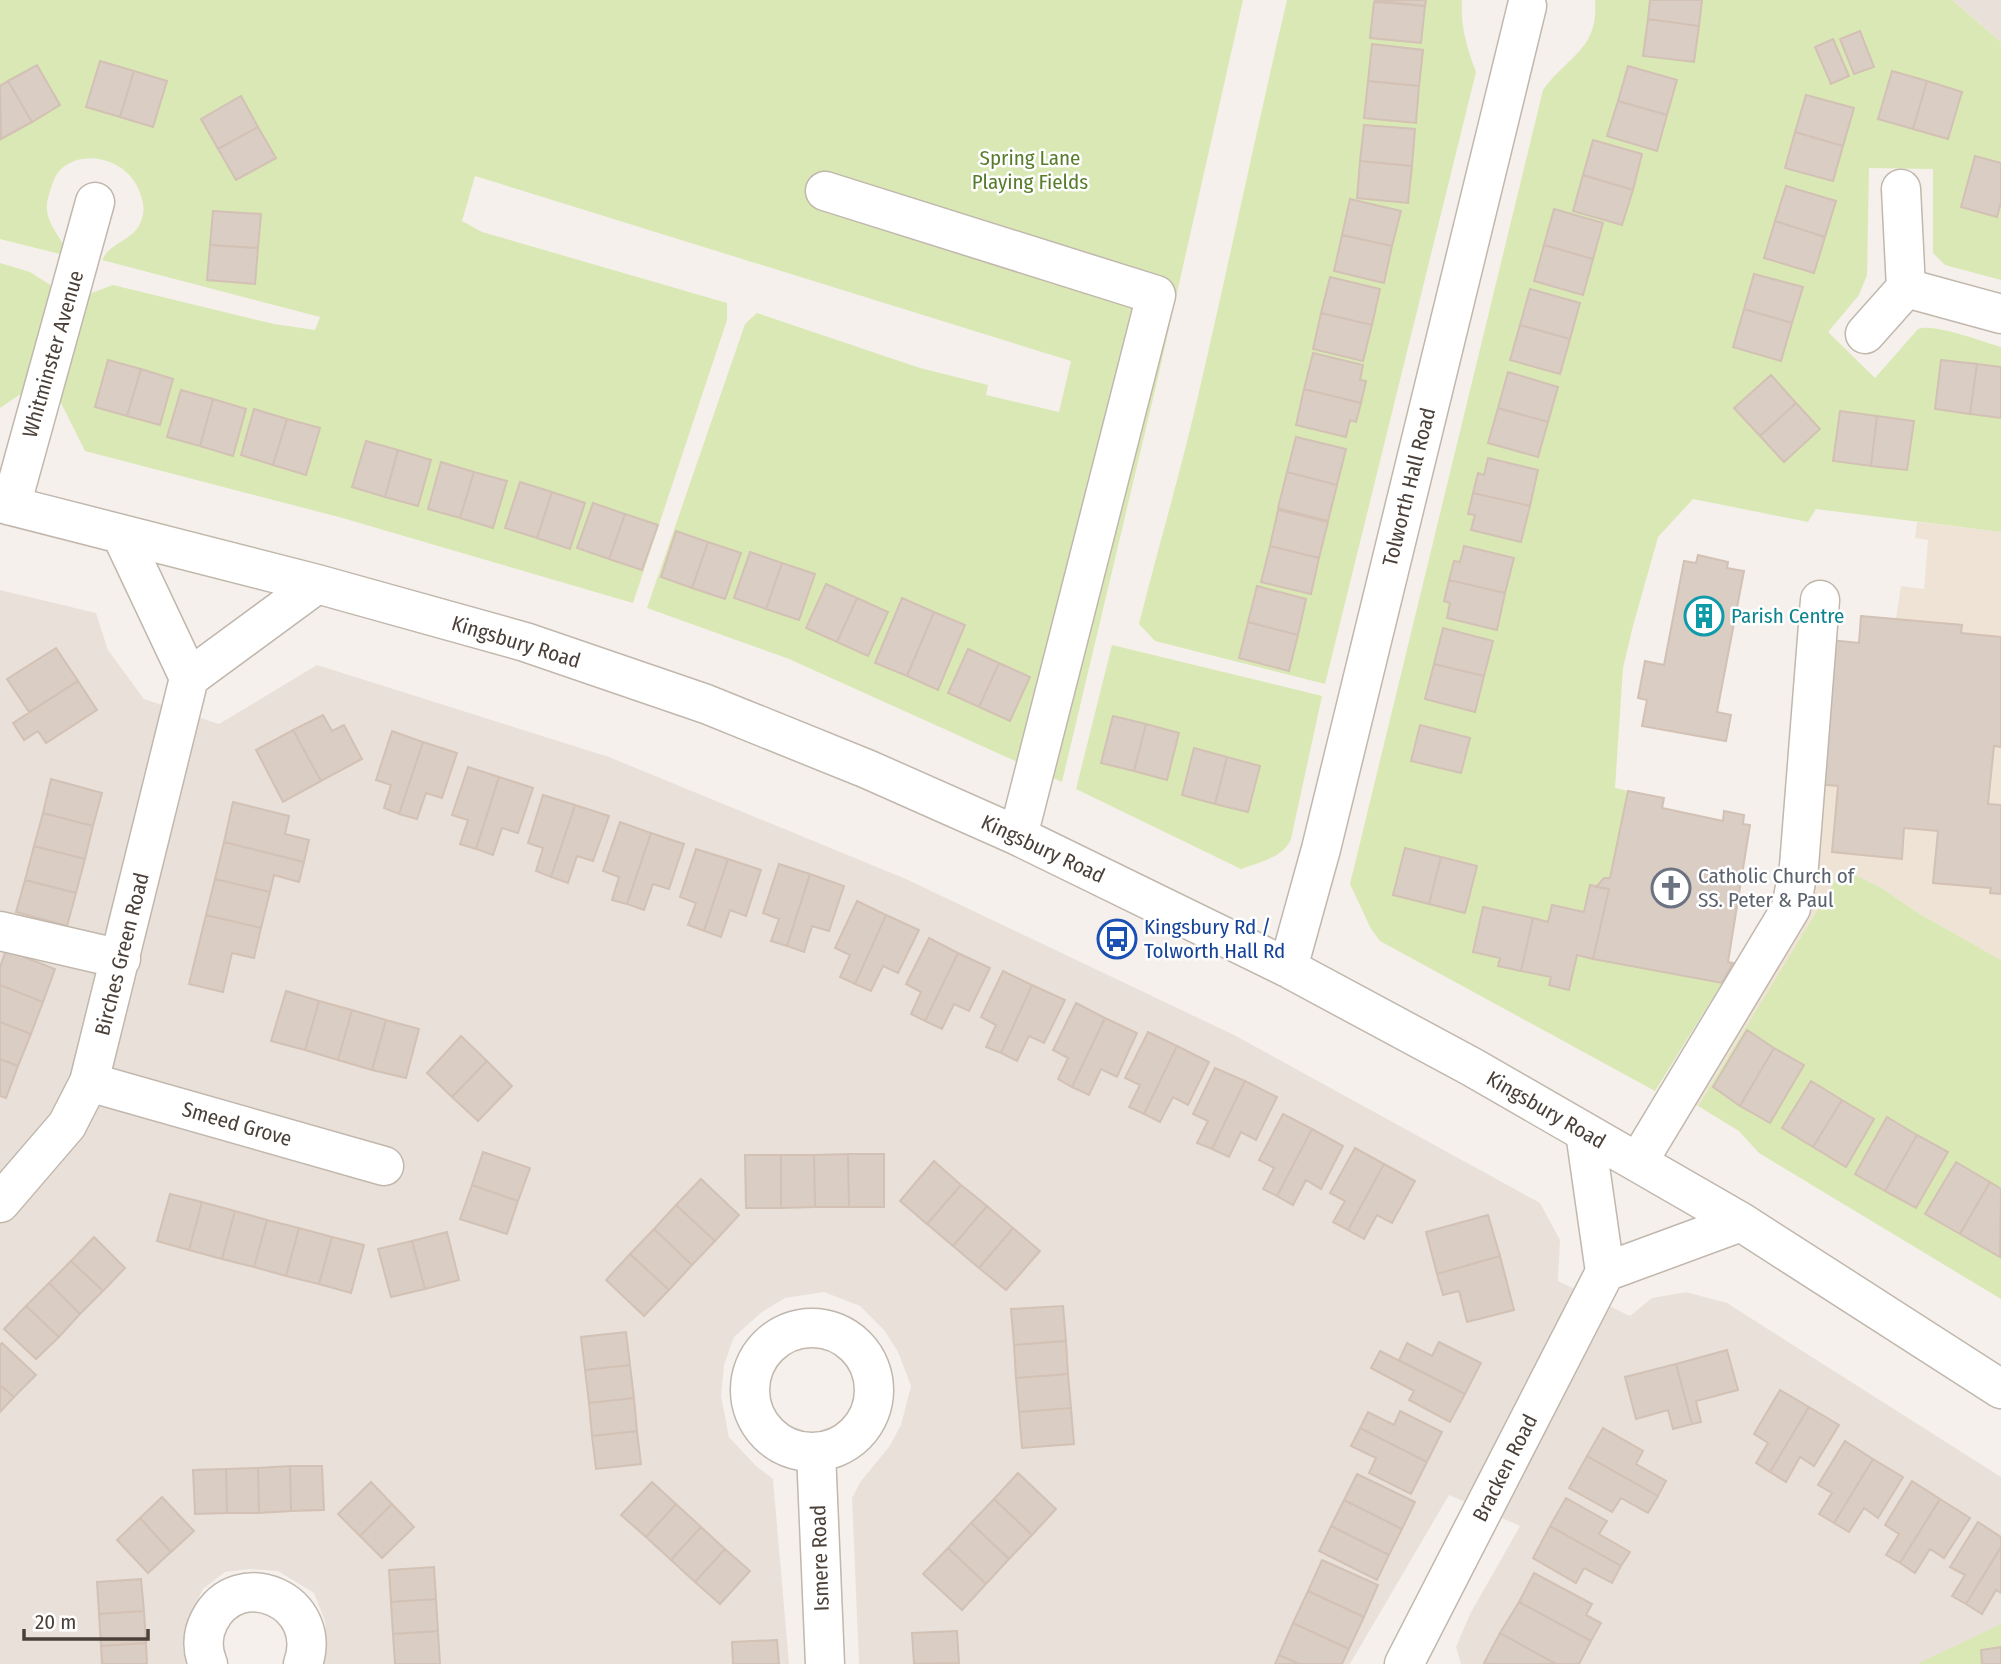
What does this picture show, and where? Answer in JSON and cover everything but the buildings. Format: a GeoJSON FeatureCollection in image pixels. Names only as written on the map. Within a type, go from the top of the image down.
{"type":"FeatureCollection","features":[{"type":"Feature","properties":{"kind":"street","name":"Tolworth Hall Road"},"geometry":{"type":"LineString","coordinates":[[1288,968],[1321,849],[1527,6]]}},
{"type":"Feature","properties":{"kind":"street"},"geometry":{"type":"LineString","coordinates":[[1865,334],[1906,288],[1901,189]]}},
{"type":"Feature","properties":{"kind":"street"},"geometry":{"type":"LineString","coordinates":[[825,191],[1156,295],[1018,836]]}},
{"type":"Feature","properties":{"kind":"street","name":"Whitminster Avenue"},"geometry":{"type":"LineString","coordinates":[[6,505],[96,202]]}},
{"type":"Feature","properties":{"kind":"street"},"geometry":{"type":"LineString","coordinates":[[1906,288],[2001,314]]}},
{"type":"Feature","properties":{"kind":"street","name":"Kingsbury Road"},"geometry":{"type":"LineString","coordinates":[[6,505],[317,584],[524,642],[706,704],[867,769],[1018,836],[1288,968],[1472,1067],[1638,1162],[1996,1375]]}},
{"type":"Feature","properties":{"kind":"street"},"geometry":{"type":"LineString","coordinates":[[121,534],[189,678],[317,584]]}},
{"type":"Feature","properties":{"kind":"street"},"geometry":{"type":"LineString","coordinates":[[1638,1162],[1791,908],[1799,866],[1820,600]]}},
{"type":"Feature","properties":{"kind":"street","name":"Birches Green Road"},"geometry":{"type":"LineString","coordinates":[[0,1203],[67,1125],[89,1082],[189,678]]}},
{"type":"Feature","properties":{"kind":"street"},"geometry":{"type":"LineString","coordinates":[[0,930],[121,959]]}},
{"type":"Feature","properties":{"kind":"street","name":"Smeed Grove"},"geometry":{"type":"LineString","coordinates":[[89,1082],[384,1166]]}},
{"type":"Feature","properties":{"kind":"street"},"geometry":{"type":"LineString","coordinates":[[1585,1132],[1605,1272],[1741,1222]]}},
{"type":"Feature","properties":{"kind":"street","name":"Bracken Road"},"geometry":{"type":"LineString","coordinates":[[1404,1664],[1605,1272]]}},
{"type":"Feature","properties":{"kind":"street","name":"Ismere Road"},"geometry":{"type":"LineString","coordinates":[[816,1452],[825,1664]]}},
{"type":"Feature","properties":{"kind":"street"},"geometry":{"type":"LineString","coordinates":[[208,1664],[204,1639],[210,1619],[215,1611],[232,1598],[252,1592],[271,1595],[294,1610],[306,1634],[303,1664]]}},
{"type":"Feature","properties":{"kind":"shaded area"},"geometry":{"type":"Polygon","coordinates":[[[1952,0],[2001,0],[2001,42],[1993,35],[1952,0]]]}},
{"type":"Feature","properties":{"kind":"shaded area"},"geometry":{"type":"Polygon","coordinates":[[[1917,522],[2001,532],[2001,960],[1918,913],[1883,889],[1838,876],[1698,1106],[1665,1096],[1774,906],[1831,640],[1859,643],[1861,616],[1896,619],[1901,586],[1924,589],[1928,540],[1915,538],[1917,522]]]}},
{"type":"Feature","properties":{"kind":"shaded area"},"geometry":{"type":"Polygon","coordinates":[[[0,590],[96,613],[108,650],[144,699],[219,724],[317,665],[609,757],[906,879],[1234,1035],[1540,1203],[1560,1240],[1558,1281],[1630,1316],[1652,1298],[1686,1292],[1727,1303],[2001,1477],[2001,1664],[1461,1664],[1456,1647],[1470,1614],[1520,1526],[1449,1495],[1350,1664],[859,1664],[852,1498],[861,1481],[889,1447],[901,1425],[911,1386],[898,1352],[884,1330],[860,1306],[824,1292],[785,1298],[762,1312],[734,1337],[724,1365],[721,1396],[729,1437],[756,1466],[773,1479],[789,1664],[322,1664],[327,1652],[325,1621],[314,1593],[278,1571],[250,1569],[225,1572],[203,1589],[187,1620],[183,1651],[191,1664],[0,1664],[0,590]]]}},
{"type":"Feature","properties":{"kind":"green space","name":"Spring Lane Playing Fields"},"geometry":{"type":"Polygon","coordinates":[[[0,0],[1243,0],[1156,386],[1062,782],[789,659],[647,608],[745,324],[757,313],[920,368],[988,385],[986,395],[1059,412],[1071,361],[475,176],[462,221],[482,232],[727,303],[727,320],[633,603],[339,517],[85,451],[60,401],[89,294],[113,285],[274,324],[315,330],[320,317],[102,260],[106,253],[136,230],[143,211],[138,188],[132,178],[124,170],[104,160],[92,158],[70,163],[60,170],[55,178],[47,208],[51,224],[63,244],[60,254],[0,239],[0,0]]]}},
{"type":"Feature","properties":{"kind":"green space"},"geometry":{"type":"Polygon","coordinates":[[[1287,0],[1462,0],[1465,36],[1476,72],[1325,684],[1155,641],[1139,624],[1195,409],[1287,0]]]}},
{"type":"Feature","properties":{"kind":"green space"},"geometry":{"type":"Polygon","coordinates":[[[1595,0],[1952,0],[2001,42],[2001,280],[1945,265],[1933,253],[1933,169],[1869,168],[1867,275],[1859,295],[1828,332],[1875,378],[1918,329],[1947,331],[2001,347],[2001,532],[1816,509],[1808,522],[1693,499],[1658,537],[1623,668],[1615,788],[1628,791],[1610,878],[1600,881],[1584,912],[1552,905],[1548,922],[1533,918],[1522,971],[1551,977],[1550,985],[1569,990],[1577,955],[1722,983],[1655,1091],[1380,941],[1371,929],[1350,884],[1543,90],[1587,41],[1595,17],[1595,0]]]}},
{"type":"Feature","properties":{"kind":"green space"},"geometry":{"type":"Polygon","coordinates":[[[0,263],[30,272],[52,286],[22,393],[0,408],[0,263]]]}},
{"type":"Feature","properties":{"kind":"green space"},"geometry":{"type":"Polygon","coordinates":[[[1112,645],[1322,696],[1291,839],[1282,851],[1241,869],[1076,789],[1112,645]]]}},
{"type":"Feature","properties":{"kind":"green space"},"geometry":{"type":"Polygon","coordinates":[[[1855,875],[2001,960],[2001,1299],[1759,1153],[1739,1131],[1698,1106],[1838,876],[1855,875]]]}},
{"type":"Feature","properties":{"kind":"green space"},"geometry":{"type":"Polygon","coordinates":[[[2001,1624],[2001,1664],[1917,1664],[2001,1624]]]}},
{"type":"Feature","properties":{"kind":"place","name":"Parish Centre"},"geometry":{"type":"Point","coordinates":[1704,616]}},
{"type":"Feature","properties":{"kind":"place","name":"Catholic Church of SS. Peter & Paul"},"geometry":{"type":"Point","coordinates":[1671,888]}},
{"type":"Feature","properties":{"kind":"place","name":"Kingsbury Rd / Tolworth Hall Rd"},"geometry":{"type":"Point","coordinates":[1117,939]}}]}
